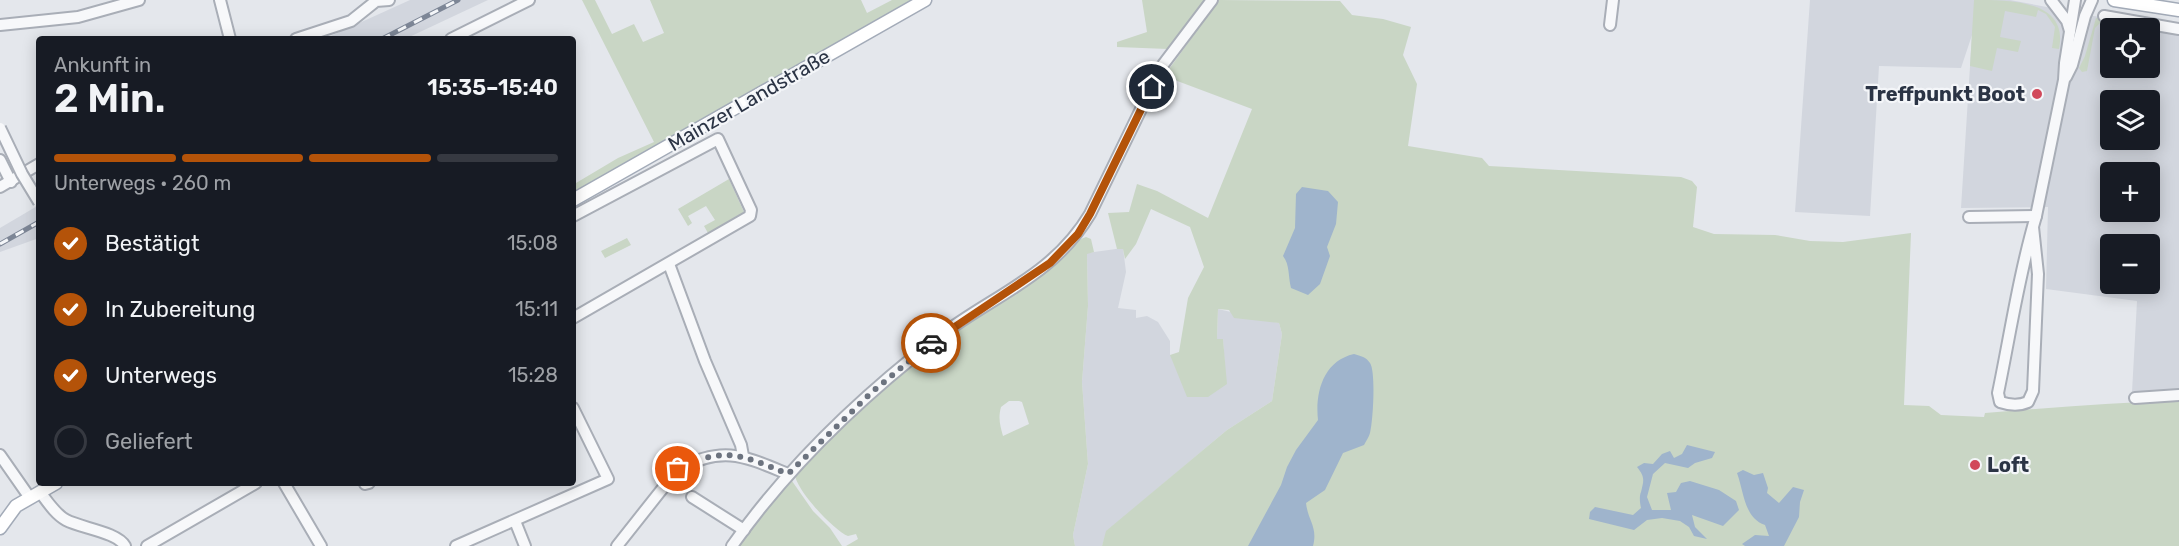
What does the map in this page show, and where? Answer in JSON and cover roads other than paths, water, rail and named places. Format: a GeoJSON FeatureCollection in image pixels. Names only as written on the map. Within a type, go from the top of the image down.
{"type":"FeatureCollection","features":[{"type":"Feature","properties":{"kind":"main road","name":"Mainzer Landstraße"},"geometry":{"type":"LineString","coordinates":[[576,198],[925,0]]}},
{"type":"Feature","properties":{"kind":"main road"},"geometry":{"type":"LineString","coordinates":[[2114,0],[2179,10]]}},
{"type":"Feature","properties":{"kind":"main road"},"geometry":{"type":"LineString","coordinates":[[0,529],[16,518],[35,495],[51,486]]}},
{"type":"Feature","properties":{"kind":"street"},"geometry":{"type":"LineString","coordinates":[[0,25],[78,17],[139,0]]}},
{"type":"Feature","properties":{"kind":"street"},"geometry":{"type":"LineString","coordinates":[[220,0],[230,36]]}},
{"type":"Feature","properties":{"kind":"street"},"geometry":{"type":"LineString","coordinates":[[305,36],[351,21],[376,0],[389,0]]}},
{"type":"Feature","properties":{"kind":"street"},"geometry":{"type":"LineString","coordinates":[[457,36],[529,0]]}},
{"type":"Feature","properties":{"kind":"street"},"geometry":{"type":"LineString","coordinates":[[732,546],[788,474],[832,430],[915,356],[959,323],[1038,272],[1059,255],[1078,234],[1162,66],[1212,0]]}},
{"type":"Feature","properties":{"kind":"street"},"geometry":{"type":"LineString","coordinates":[[1610,25],[1613,0]]}},
{"type":"Feature","properties":{"kind":"street"},"geometry":{"type":"LineString","coordinates":[[2051,0],[2067,21],[2070,31]]}},
{"type":"Feature","properties":{"kind":"street"},"geometry":{"type":"LineString","coordinates":[[2035,222],[2038,274],[2033,391],[2028,402],[2014,405],[2000,402],[1998,393],[2064,80],[2075,0]]}},
{"type":"Feature","properties":{"kind":"street"},"geometry":{"type":"LineString","coordinates":[[2064,80],[2072,65],[2085,16],[2092,0]]}},
{"type":"Feature","properties":{"kind":"street"},"geometry":{"type":"LineString","coordinates":[[2104,16],[2179,29]]}},
{"type":"Feature","properties":{"kind":"street"},"geometry":{"type":"LineString","coordinates":[[0,128],[36,197]]}},
{"type":"Feature","properties":{"kind":"street"},"geometry":{"type":"LineString","coordinates":[[576,214],[718,139],[751,210],[750,216],[576,316]]}},
{"type":"Feature","properties":{"kind":"street"},"geometry":{"type":"LineString","coordinates":[[0,160],[5,185],[36,166]]}},
{"type":"Feature","properties":{"kind":"street"},"geometry":{"type":"LineString","coordinates":[[1969,217],[2035,222]]}},
{"type":"Feature","properties":{"kind":"street"},"geometry":{"type":"LineString","coordinates":[[669,264],[705,362],[741,445],[743,456]]}},
{"type":"Feature","properties":{"kind":"street"},"geometry":{"type":"LineString","coordinates":[[2135,398],[2179,395]]}},
{"type":"Feature","properties":{"kind":"street"},"geometry":{"type":"LineString","coordinates":[[456,546],[608,479],[576,414]]}},
{"type":"Feature","properties":{"kind":"street"},"geometry":{"type":"LineString","coordinates":[[0,455],[35,495],[63,518],[118,539],[125,546]]}},
{"type":"Feature","properties":{"kind":"street"},"geometry":{"type":"LineString","coordinates":[[617,546],[678,469],[692,462],[710,457],[743,456],[788,474]]}},
{"type":"Feature","properties":{"kind":"street"},"geometry":{"type":"LineString","coordinates":[[147,546],[251,486]]}},
{"type":"Feature","properties":{"kind":"street"},"geometry":{"type":"LineString","coordinates":[[286,486],[321,546]]}},
{"type":"Feature","properties":{"kind":"street"},"geometry":{"type":"LineString","coordinates":[[692,497],[744,530]]}},
{"type":"Feature","properties":{"kind":"street"},"geometry":{"type":"LineString","coordinates":[[514,521],[525,546]]}},
{"type":"Feature","properties":{"kind":"water"},"geometry":{"type":"Polygon","coordinates":[[[1302,187],[1328,191],[1338,202],[1336,224],[1327,247],[1330,256],[1320,284],[1308,295],[1291,288],[1288,267],[1283,256],[1295,228],[1296,194],[1302,187]]]}},
{"type":"Feature","properties":{"kind":"water"},"geometry":{"type":"Polygon","coordinates":[[[1354,354],[1367,359],[1372,368],[1373,397],[1370,433],[1364,445],[1343,453],[1325,490],[1306,503],[1314,529],[1313,546],[1248,546],[1281,485],[1296,450],[1318,420],[1318,399],[1323,380],[1335,363],[1354,354]]]}},
{"type":"Feature","properties":{"kind":"water"},"geometry":{"type":"Polygon","coordinates":[[[1687,445],[1715,452],[1712,458],[1695,463],[1688,468],[1665,463],[1653,474],[1647,497],[1652,510],[1671,510],[1667,493],[1676,492],[1681,483],[1690,481],[1719,490],[1736,501],[1739,510],[1723,526],[1692,515],[1695,527],[1707,539],[1694,536],[1689,527],[1680,521],[1662,518],[1647,520],[1634,530],[1589,519],[1590,512],[1595,507],[1633,515],[1641,508],[1640,498],[1643,484],[1637,467],[1644,463],[1653,464],[1662,454],[1670,451],[1674,458],[1682,454],[1687,445]]]}},
{"type":"Feature","properties":{"kind":"water"},"geometry":{"type":"Polygon","coordinates":[[[1743,470],[1754,475],[1763,473],[1768,488],[1767,493],[1779,503],[1793,487],[1804,490],[1799,517],[1784,546],[1745,546],[1742,544],[1755,535],[1769,536],[1765,525],[1753,517],[1746,504],[1737,473],[1743,470]]]}},
{"type":"Feature","properties":{"kind":"railway"},"geometry":{"type":"LineString","coordinates":[[388,36],[458,0]]}},
{"type":"Feature","properties":{"kind":"railway"},"geometry":{"type":"LineString","coordinates":[[0,244],[36,224]]}},
{"type":"Feature","properties":{"kind":"place","name":"Treffpunkt Boot"},"geometry":{"type":"Point","coordinates":[2037,94]}},
{"type":"Feature","properties":{"kind":"place","name":"Loft"},"geometry":{"type":"Point","coordinates":[1975,465]}}]}
